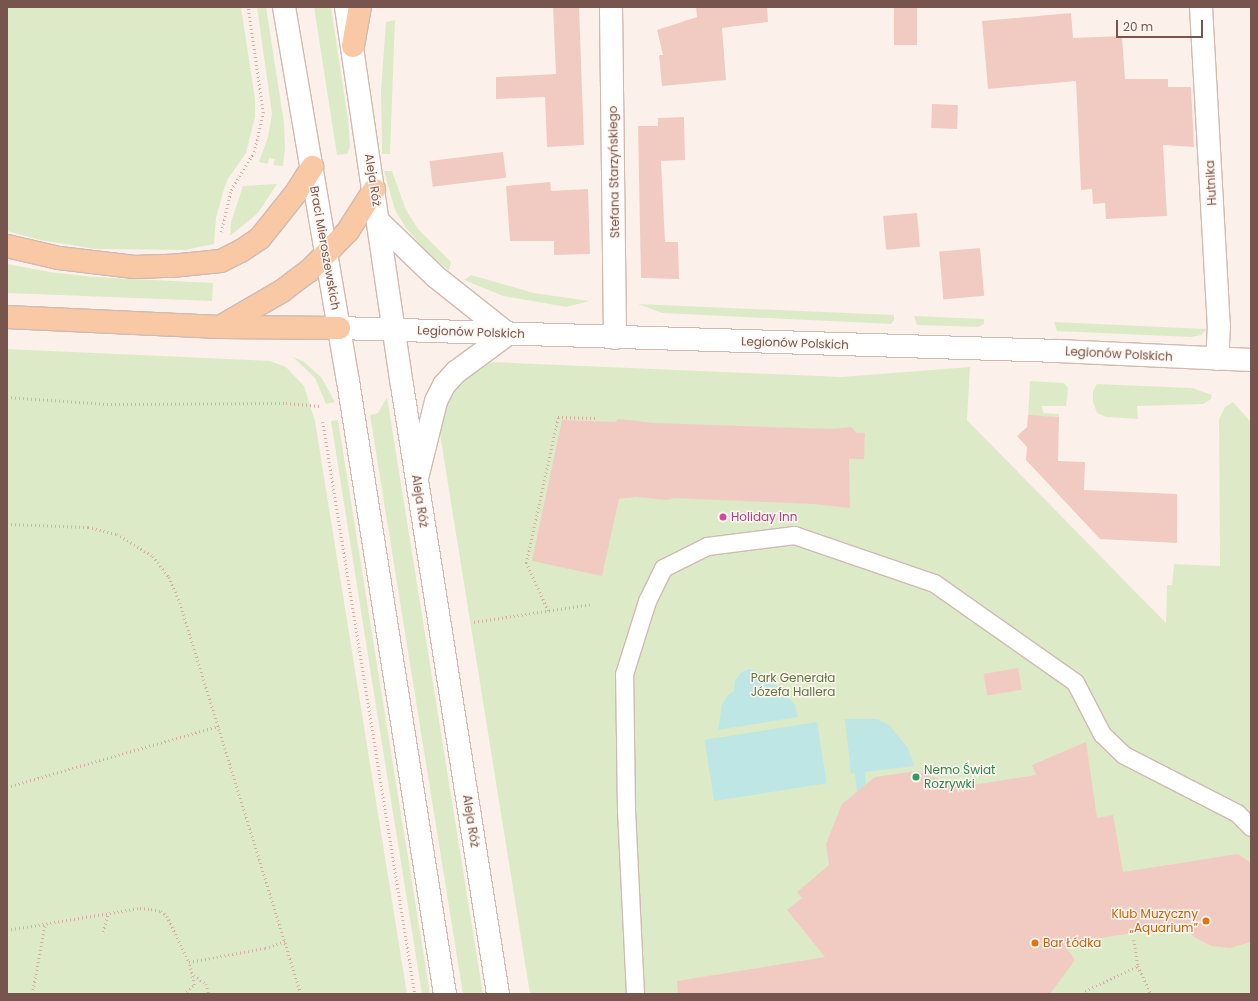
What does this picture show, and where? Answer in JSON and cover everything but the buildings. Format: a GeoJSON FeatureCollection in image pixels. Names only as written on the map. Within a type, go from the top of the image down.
{"type":"FeatureCollection","features":[{"type":"Feature","properties":{"kind":"main road"},"geometry":{"type":"LineString","coordinates":[[7,246],[59,258],[134,267],[171,266],[221,261],[242,251],[260,238],[296,193],[312,167],[284,7]]}},
{"type":"Feature","properties":{"kind":"main road","name":"Aleja Róż"},"geometry":{"type":"LineString","coordinates":[[346,7],[380,222],[417,478],[498,994]]}},
{"type":"Feature","properties":{"kind":"main road"},"geometry":{"type":"LineString","coordinates":[[353,46],[360,7]]}},
{"type":"Feature","properties":{"kind":"main road","name":"Stefana Starzyńskiego"},"geometry":{"type":"LineString","coordinates":[[611,7],[615,338]]}},
{"type":"Feature","properties":{"kind":"main road","name":"Hutnika"},"geometry":{"type":"LineString","coordinates":[[1201,7],[1219,325],[1217,359]]}},
{"type":"Feature","properties":{"kind":"main road","name":"Braci Mieroszewskich"},"geometry":{"type":"LineString","coordinates":[[312,167],[339,328]]}},
{"type":"Feature","properties":{"kind":"main road"},"geometry":{"type":"LineString","coordinates":[[220,327],[282,291],[309,271],[348,231],[374,190]]}},
{"type":"Feature","properties":{"kind":"main road"},"geometry":{"type":"LineString","coordinates":[[380,222],[436,277],[508,334],[456,372],[444,385],[436,401],[417,478]]}},
{"type":"Feature","properties":{"kind":"main road"},"geometry":{"type":"LineString","coordinates":[[7,317],[220,327],[339,328],[445,994]]}},
{"type":"Feature","properties":{"kind":"main road","name":"Legionów Polskich"},"geometry":{"type":"LineString","coordinates":[[339,328],[1251,360]]}},
{"type":"Feature","properties":{"kind":"lane"},"geometry":{"type":"LineString","coordinates":[[635,994],[626,809],[624,674],[647,601],[663,568],[707,546],[794,534],[934,583],[1075,682],[1102,734],[1124,755],[1237,813],[1251,827]]}},
{"type":"Feature","properties":{"kind":"path"},"geometry":{"type":"LineString","coordinates":[[221,240],[222,222],[231,190],[254,152],[263,114],[248,7]]}},
{"type":"Feature","properties":{"kind":"path"},"geometry":{"type":"LineString","coordinates":[[7,397],[122,404],[286,403],[320,406]]}},
{"type":"Feature","properties":{"kind":"path"},"geometry":{"type":"LineString","coordinates":[[548,611],[526,563],[558,417],[598,418]]}},
{"type":"Feature","properties":{"kind":"path"},"geometry":{"type":"LineString","coordinates":[[323,422],[415,994]]}},
{"type":"Feature","properties":{"kind":"path"},"geometry":{"type":"LineString","coordinates":[[7,524],[102,529],[130,540],[153,556],[175,588],[286,941],[301,994]]}},
{"type":"Feature","properties":{"kind":"path"},"geometry":{"type":"LineString","coordinates":[[474,622],[591,604]]}},
{"type":"Feature","properties":{"kind":"path"},"geometry":{"type":"LineString","coordinates":[[7,787],[219,726]]}},
{"type":"Feature","properties":{"kind":"path"},"geometry":{"type":"LineString","coordinates":[[7,930],[140,908],[161,911],[167,916],[194,974],[194,985],[183,994]]}},
{"type":"Feature","properties":{"kind":"path"},"geometry":{"type":"LineString","coordinates":[[103,932],[108,913]]}},
{"type":"Feature","properties":{"kind":"path"},"geometry":{"type":"LineString","coordinates":[[32,994],[45,924]]}},
{"type":"Feature","properties":{"kind":"path"},"geometry":{"type":"LineString","coordinates":[[1134,940],[1138,966],[1151,994]]}},
{"type":"Feature","properties":{"kind":"path"},"geometry":{"type":"LineString","coordinates":[[189,962],[265,948],[286,941]]}},
{"type":"Feature","properties":{"kind":"path"},"geometry":{"type":"LineString","coordinates":[[1083,994],[1085,990],[1138,966]]}},
{"type":"Feature","properties":{"kind":"path"},"geometry":{"type":"LineString","coordinates":[[194,974],[206,984],[209,994]]}},
{"type":"Feature","properties":{"kind":"green space"},"geometry":{"type":"Polygon","coordinates":[[[7,7],[241,7],[255,99],[255,117],[246,153],[228,179],[224,189],[216,218],[214,244],[185,250],[96,249],[40,240],[7,231],[7,7]]]}},
{"type":"Feature","properties":{"kind":"green space"},"geometry":{"type":"Polygon","coordinates":[[[257,7],[266,7],[284,123],[285,148],[283,166],[273,165],[275,159],[269,158],[268,164],[259,162],[268,137],[272,114],[257,7]]]}},
{"type":"Feature","properties":{"kind":"green space"},"geometry":{"type":"Polygon","coordinates":[[[314,7],[331,7],[348,119],[350,147],[347,154],[337,155],[314,7]]]}},
{"type":"Feature","properties":{"kind":"green space"},"geometry":{"type":"Polygon","coordinates":[[[395,20],[390,154],[382,154],[381,90],[386,22],[395,20]]]}},
{"type":"Feature","properties":{"kind":"green space"},"geometry":{"type":"Polygon","coordinates":[[[384,171],[392,171],[406,210],[418,229],[451,262],[449,271],[423,248],[406,228],[395,210],[384,171]]]}},
{"type":"Feature","properties":{"kind":"green space"},"geometry":{"type":"Polygon","coordinates":[[[277,184],[258,213],[230,236],[231,222],[243,186],[277,184]]]}},
{"type":"Feature","properties":{"kind":"green space"},"geometry":{"type":"Polygon","coordinates":[[[7,264],[50,272],[94,277],[213,283],[212,301],[7,293],[7,264]]]}},
{"type":"Feature","properties":{"kind":"green space"},"geometry":{"type":"Polygon","coordinates":[[[471,275],[534,293],[590,301],[566,307],[503,296],[464,280],[471,275]]]}},
{"type":"Feature","properties":{"kind":"green space"},"geometry":{"type":"Polygon","coordinates":[[[638,304],[894,315],[894,320],[891,324],[662,313],[638,304]]]}},
{"type":"Feature","properties":{"kind":"green space"},"geometry":{"type":"Polygon","coordinates":[[[914,316],[984,319],[984,324],[978,327],[917,325],[914,316]]]}},
{"type":"Feature","properties":{"kind":"green space"},"geometry":{"type":"Polygon","coordinates":[[[1054,322],[1207,329],[1201,335],[1191,337],[1057,331],[1054,322]]]}},
{"type":"Feature","properties":{"kind":"green space"},"geometry":{"type":"Polygon","coordinates":[[[7,349],[270,361],[286,367],[304,386],[315,421],[407,994],[7,994],[7,349]]]}},
{"type":"Feature","properties":{"kind":"green space"},"geometry":{"type":"Polygon","coordinates":[[[293,357],[303,361],[321,377],[335,402],[326,404],[315,378],[293,357]]]}},
{"type":"Feature","properties":{"kind":"green space","name":"Park Generała Józefa Hallera"},"geometry":{"type":"Polygon","coordinates":[[[493,362],[841,377],[970,367],[967,420],[1166,623],[1167,585],[1172,585],[1174,564],[1220,566],[1219,419],[1225,407],[1233,402],[1251,422],[1251,994],[530,994],[440,434],[443,410],[455,386],[477,368],[493,362]]]}},
{"type":"Feature","properties":{"kind":"green space"},"geometry":{"type":"Polygon","coordinates":[[[1030,381],[1064,383],[1068,388],[1066,406],[1042,406],[1043,413],[1059,414],[1059,417],[1034,416],[1028,421],[1030,381]]]}},
{"type":"Feature","properties":{"kind":"green space"},"geometry":{"type":"Polygon","coordinates":[[[1097,384],[1192,388],[1212,395],[1211,399],[1203,404],[1137,406],[1138,419],[1106,417],[1097,413],[1093,402],[1093,391],[1097,384]]]}},
{"type":"Feature","properties":{"kind":"green space"},"geometry":{"type":"Polygon","coordinates":[[[387,397],[483,994],[463,994],[370,415],[378,413],[387,397]]]}},
{"type":"Feature","properties":{"kind":"green space"},"geometry":{"type":"Polygon","coordinates":[[[338,420],[430,994],[422,994],[331,421],[338,420]]]}},
{"type":"Feature","properties":{"kind":"water"},"geometry":{"type":"Polygon","coordinates":[[[749,669],[763,674],[769,682],[781,688],[795,705],[798,717],[718,730],[722,705],[727,696],[734,691],[735,681],[741,673],[749,669]]]}},
{"type":"Feature","properties":{"kind":"water"},"geometry":{"type":"Polygon","coordinates":[[[845,719],[876,719],[889,725],[908,748],[914,766],[865,772],[866,785],[857,793],[855,773],[851,774],[845,719]]]}},
{"type":"Feature","properties":{"kind":"water"},"geometry":{"type":"Polygon","coordinates":[[[817,722],[827,783],[714,801],[704,740],[817,722]]]}},
{"type":"Feature","properties":{"kind":"place","name":"Holiday Inn"},"geometry":{"type":"Point","coordinates":[723,517]}},
{"type":"Feature","properties":{"kind":"place","name":"Nemo Świat Rozrywki"},"geometry":{"type":"Point","coordinates":[916,777]}},
{"type":"Feature","properties":{"kind":"place","name":"Klub Muzyczny „Aquarium”"},"geometry":{"type":"Point","coordinates":[1206,921]}},
{"type":"Feature","properties":{"kind":"place","name":"Bar Łódka"},"geometry":{"type":"Point","coordinates":[1035,943]}}]}
